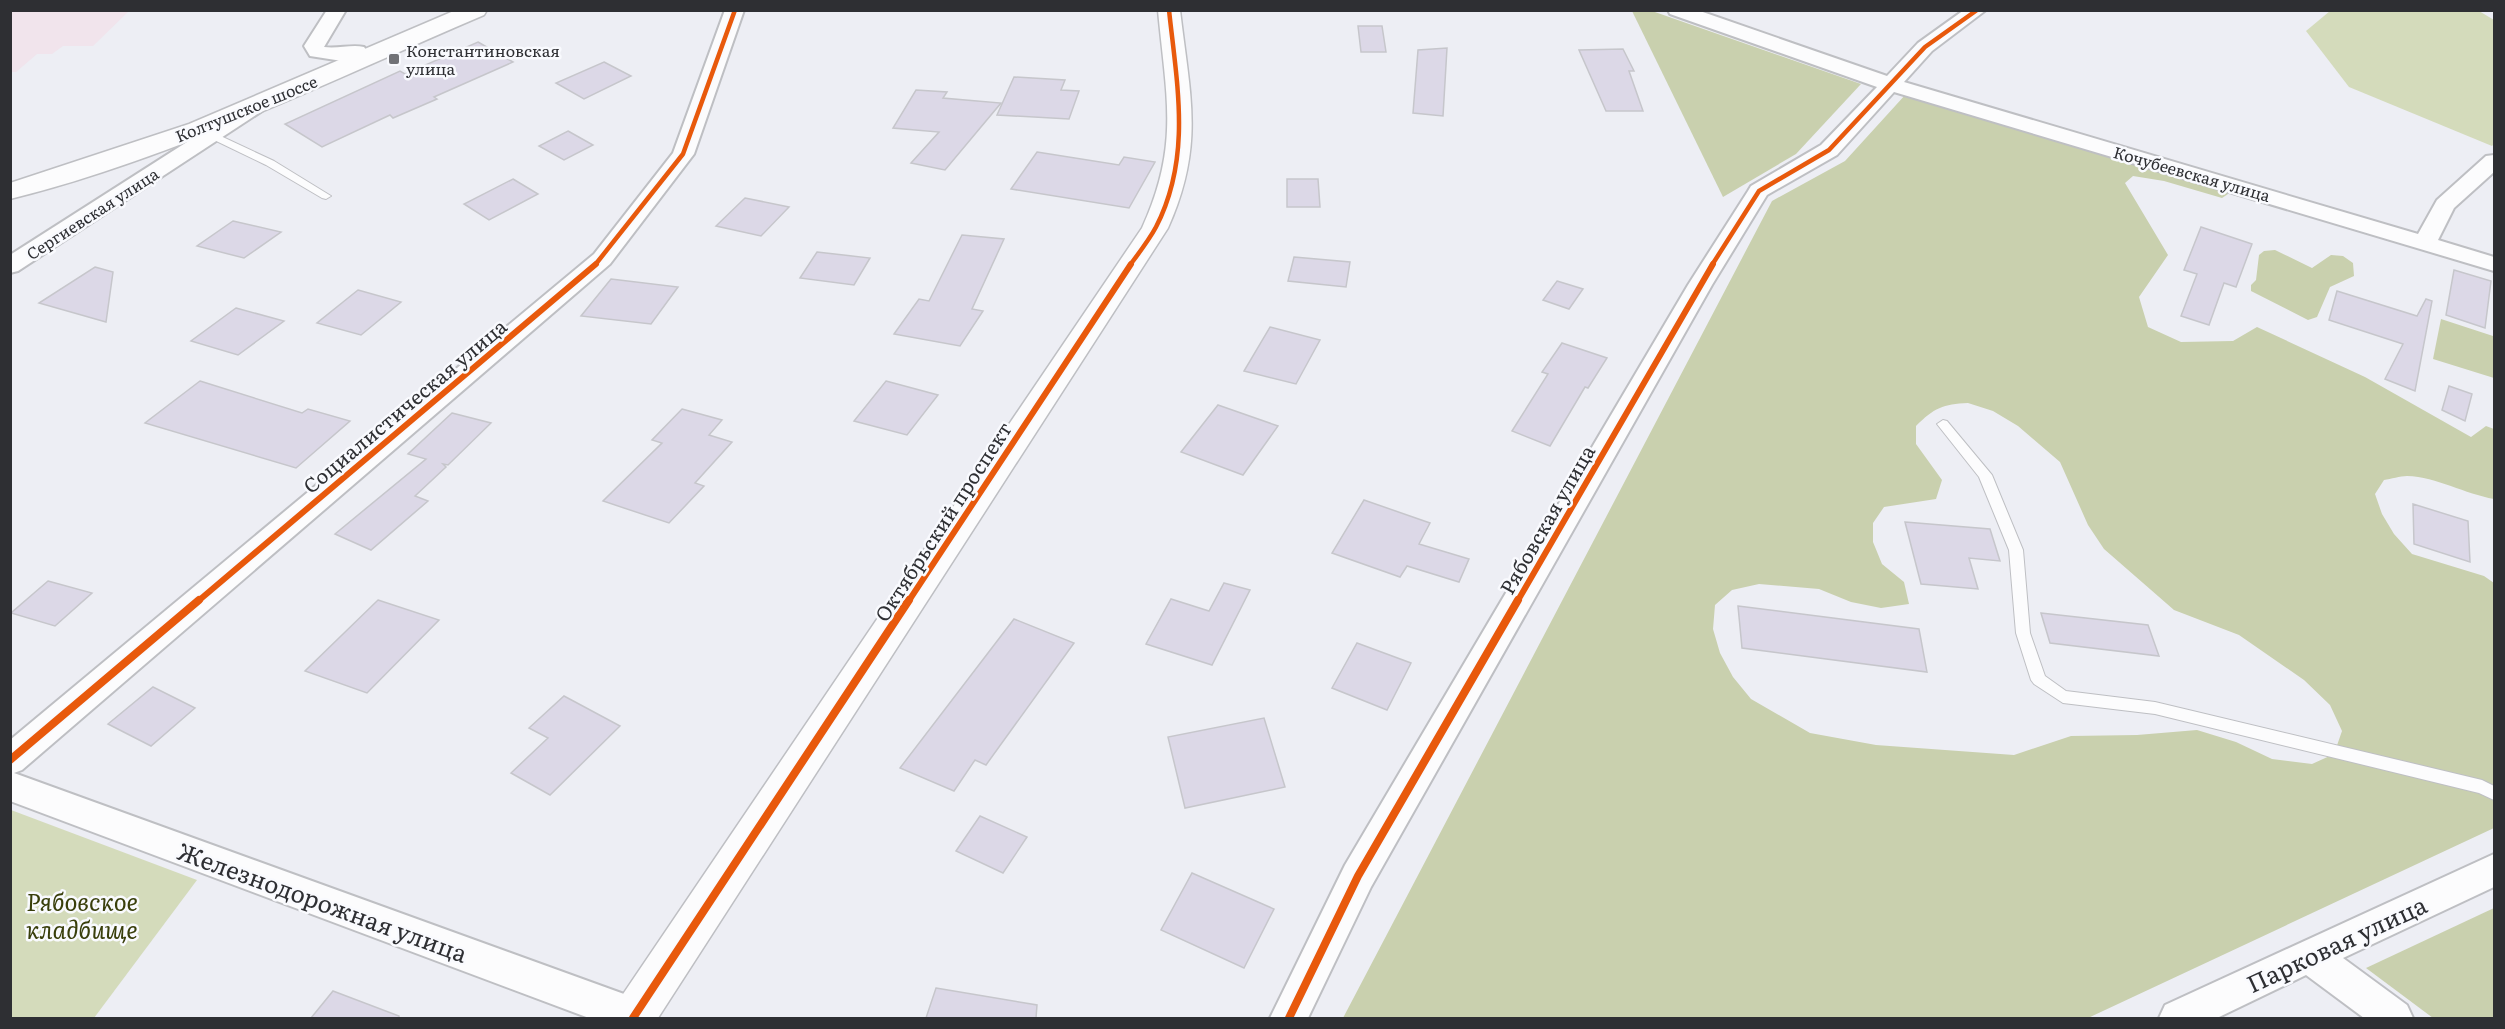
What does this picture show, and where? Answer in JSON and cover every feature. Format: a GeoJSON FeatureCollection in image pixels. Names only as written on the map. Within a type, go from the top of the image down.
{"type":"FeatureCollection","features":[{"type":"Feature","properties":{"kind":"street"},"geometry":{"type":"LineString","coordinates":[[337,10],[314,46],[317,52],[327,55],[357,51]]}},
{"type":"Feature","properties":{"kind":"street","name":"Колтушское шоссе"},"geometry":{"type":"LineString","coordinates":[[10,191],[459,10]]}},
{"type":"Feature","properties":{"kind":"street","name":"Колтушское шоссе"},"geometry":{"type":"LineString","coordinates":[[10,173],[87,159],[198,129],[476,10]]}},
{"type":"Feature","properties":{"kind":"street","name":"Социалистическая улица"},"geometry":{"type":"LineString","coordinates":[[10,760],[602,259],[683,154],[735,10]]}},
{"type":"Feature","properties":{"kind":"street","name":"Октябрьский проспект"},"geometry":{"type":"LineString","coordinates":[[634,1018],[1155,228],[1171,191],[1180,153],[1179,116],[1169,10]]}},
{"type":"Feature","properties":{"kind":"street"},"geometry":{"type":"LineString","coordinates":[[1677,10],[1889,84]]}},
{"type":"Feature","properties":{"kind":"street","name":"Рябовская улица"},"geometry":{"type":"LineString","coordinates":[[1289,1018],[1358,876],[1694,295],[1759,191],[1829,150],[1924,47],[1977,10]]}},
{"type":"Feature","properties":{"kind":"street","name":"Кочубеевская улица"},"geometry":{"type":"LineString","coordinates":[[1889,84],[2494,264]]}},
{"type":"Feature","properties":{"kind":"street","name":"Сергиевская улица"},"geometry":{"type":"LineString","coordinates":[[10,266],[264,101]]}},
{"type":"Feature","properties":{"kind":"street"},"geometry":{"type":"LineString","coordinates":[[87,159],[127,168],[135,175],[134,185]]}},
{"type":"Feature","properties":{"kind":"street"},"geometry":{"type":"LineString","coordinates":[[2425,242],[2445,205],[2494,161]]}},
{"type":"Feature","properties":{"kind":"street","name":"Железнодорожная улица"},"geometry":{"type":"LineString","coordinates":[[10,786],[634,1018]]}},
{"type":"Feature","properties":{"kind":"street","name":"Парковая улица"},"geometry":{"type":"LineString","coordinates":[[2178,1018],[2494,870]]}},
{"type":"Feature","properties":{"kind":"street"},"geometry":{"type":"LineString","coordinates":[[2309,955],[2394,1018]]}},
{"type":"Feature","properties":{"kind":"lane"},"geometry":{"type":"LineString","coordinates":[[212,135],[270,163],[326,196]]}},
{"type":"Feature","properties":{"kind":"lane"},"geometry":{"type":"LineString","coordinates":[[1943,424],[1985,475],[2016,550],[2023,633],[2039,680],[2063,697],[2155,708],[2471,785],[2494,793]]}},
{"type":"Feature","properties":{"kind":"shaded area"},"geometry":{"type":"Polygon","coordinates":[[[11,10],[129,11],[93,46],[63,46],[52,54],[37,54],[16,72],[11,72],[11,10]]]}},
{"type":"Feature","properties":{"kind":"green space"},"geometry":{"type":"Polygon","coordinates":[[[1632,11],[1652,11],[1861,84],[1796,154],[1723,197],[1632,11]]]}},
{"type":"Feature","properties":{"kind":"green space"},"geometry":{"type":"Polygon","coordinates":[[[2330,11],[2479,11],[2494,20],[2494,144],[2492,146],[2349,87],[2306,31],[2330,11]]]}},
{"type":"Feature","properties":{"kind":"green space"},"geometry":{"type":"Polygon","coordinates":[[[1906,94],[2224,188],[2228,194],[2222,198],[2164,181],[2133,176],[2125,183],[2168,255],[2139,297],[2148,327],[2181,342],[2233,341],[2257,327],[2365,377],[2471,437],[2486,426],[2494,429],[2494,499],[2429,479],[2407,476],[2384,480],[2375,494],[2382,514],[2394,534],[2412,554],[2484,576],[2494,583],[2494,828],[2088,1018],[1343,1018],[1772,201],[1845,161],[1906,94]],[[1968,403],[1959,404],[1939,408],[1922,420],[1916,426],[1916,444],[1942,480],[1936,499],[1884,507],[1873,523],[1873,542],[1882,564],[1904,582],[1909,604],[1881,608],[1851,602],[1819,589],[1759,584],[1732,590],[1715,605],[1713,629],[1720,653],[1733,677],[1751,699],[1810,733],[1876,745],[2014,755],[2071,736],[2137,735],[2197,730],[2236,742],[2272,759],[2312,764],[2334,754],[2342,731],[2330,705],[2304,680],[2239,635],[2174,610],[2104,549],[2088,525],[2060,462],[2018,426],[1993,411],[1968,403]]]}},
{"type":"Feature","properties":{"kind":"green space"},"geometry":{"type":"Polygon","coordinates":[[[2275,250],[2312,268],[2331,255],[2343,256],[2353,263],[2354,276],[2330,287],[2317,317],[2308,320],[2251,291],[2251,285],[2256,280],[2259,255],[2264,251],[2275,250]]]}},
{"type":"Feature","properties":{"kind":"green space"},"geometry":{"type":"Polygon","coordinates":[[[2441,319],[2493,336],[2494,325],[2494,378],[2433,359],[2441,319]]]}},
{"type":"Feature","properties":{"kind":"green space","name":"Рябовское кладбище"},"geometry":{"type":"Polygon","coordinates":[[[11,810],[197,880],[94,1018],[11,1018],[11,810]]]}},
{"type":"Feature","properties":{"kind":"green space"},"geometry":{"type":"Polygon","coordinates":[[[2494,908],[2494,1018],[2433,1018],[2366,968],[2494,908]]]}},
{"type":"Feature","properties":{"kind":"building"},"geometry":{"type":"Polygon","coordinates":[[[1358,26],[1382,26],[1386,52],[1361,52],[1358,26]]]}},
{"type":"Feature","properties":{"kind":"building"},"geometry":{"type":"Polygon","coordinates":[[[478,42],[513,62],[434,97],[437,99],[393,118],[390,115],[322,147],[285,124],[400,71],[405,74],[478,42]]]}},
{"type":"Feature","properties":{"kind":"building"},"geometry":{"type":"Polygon","coordinates":[[[1447,48],[1443,116],[1413,113],[1418,50],[1447,48]]]}},
{"type":"Feature","properties":{"kind":"building"},"geometry":{"type":"Polygon","coordinates":[[[1623,49],[1634,71],[1629,71],[1643,111],[1606,111],[1579,50],[1623,49]]]}},
{"type":"Feature","properties":{"kind":"building"},"geometry":{"type":"Polygon","coordinates":[[[604,62],[631,76],[584,99],[556,83],[604,62]]]}},
{"type":"Feature","properties":{"kind":"building"},"geometry":{"type":"Polygon","coordinates":[[[1014,77],[1065,80],[1061,90],[1079,91],[1069,119],[997,115],[1014,77]]]}},
{"type":"Feature","properties":{"kind":"building"},"geometry":{"type":"Polygon","coordinates":[[[916,90],[947,92],[943,98],[1001,103],[945,170],[911,163],[939,132],[893,128],[916,90]]]}},
{"type":"Feature","properties":{"kind":"building"},"geometry":{"type":"Polygon","coordinates":[[[568,131],[593,145],[564,160],[539,146],[568,131]]]}},
{"type":"Feature","properties":{"kind":"building"},"geometry":{"type":"Polygon","coordinates":[[[1037,152],[1119,165],[1124,157],[1155,162],[1129,208],[1011,189],[1037,152]]]}},
{"type":"Feature","properties":{"kind":"building"},"geometry":{"type":"Polygon","coordinates":[[[513,179],[538,194],[489,220],[464,204],[513,179]]]}},
{"type":"Feature","properties":{"kind":"building"},"geometry":{"type":"Polygon","coordinates":[[[1287,179],[1318,179],[1320,207],[1287,207],[1287,179]]]}},
{"type":"Feature","properties":{"kind":"building"},"geometry":{"type":"Polygon","coordinates":[[[745,198],[789,207],[761,236],[716,226],[745,198]]]}},
{"type":"Feature","properties":{"kind":"building"},"geometry":{"type":"Polygon","coordinates":[[[233,221],[281,232],[244,258],[197,246],[233,221]]]}},
{"type":"Feature","properties":{"kind":"building"},"geometry":{"type":"Polygon","coordinates":[[[2201,227],[2252,244],[2236,287],[2224,283],[2209,325],[2181,316],[2197,274],[2184,270],[2201,227]]]}},
{"type":"Feature","properties":{"kind":"building"},"geometry":{"type":"Polygon","coordinates":[[[962,235],[1004,239],[972,309],[983,311],[960,346],[894,334],[919,299],[929,301],[962,235]]]}},
{"type":"Feature","properties":{"kind":"building"},"geometry":{"type":"Polygon","coordinates":[[[817,252],[870,258],[854,285],[800,278],[817,252]]]}},
{"type":"Feature","properties":{"kind":"building"},"geometry":{"type":"Polygon","coordinates":[[[1294,257],[1350,262],[1346,287],[1288,281],[1294,257]]]}},
{"type":"Feature","properties":{"kind":"building"},"geometry":{"type":"Polygon","coordinates":[[[95,267],[113,272],[106,322],[39,303],[95,267]]]}},
{"type":"Feature","properties":{"kind":"building"},"geometry":{"type":"Polygon","coordinates":[[[2454,270],[2491,281],[2485,328],[2446,315],[2454,270]]]}},
{"type":"Feature","properties":{"kind":"building"},"geometry":{"type":"Polygon","coordinates":[[[611,279],[678,287],[651,324],[581,316],[611,279]]]}},
{"type":"Feature","properties":{"kind":"building"},"geometry":{"type":"Polygon","coordinates":[[[1557,281],[1583,289],[1569,309],[1543,300],[1557,281]]]}},
{"type":"Feature","properties":{"kind":"building"},"geometry":{"type":"Polygon","coordinates":[[[358,290],[401,302],[361,335],[317,323],[358,290]]]}},
{"type":"Feature","properties":{"kind":"building"},"geometry":{"type":"Polygon","coordinates":[[[2337,291],[2417,316],[2426,299],[2432,301],[2415,391],[2385,379],[2403,344],[2329,320],[2337,291]]]}},
{"type":"Feature","properties":{"kind":"building"},"geometry":{"type":"Polygon","coordinates":[[[236,308],[284,321],[238,355],[191,341],[236,308]]]}},
{"type":"Feature","properties":{"kind":"building"},"geometry":{"type":"Polygon","coordinates":[[[1270,327],[1320,340],[1296,384],[1244,371],[1270,327]]]}},
{"type":"Feature","properties":{"kind":"building"},"geometry":{"type":"Polygon","coordinates":[[[1562,343],[1607,358],[1588,388],[1585,387],[1550,446],[1512,431],[1548,374],[1542,372],[1562,343]]]}},
{"type":"Feature","properties":{"kind":"building"},"geometry":{"type":"Polygon","coordinates":[[[200,381],[302,413],[308,409],[350,421],[296,468],[145,423],[200,381]]]}},
{"type":"Feature","properties":{"kind":"building"},"geometry":{"type":"Polygon","coordinates":[[[886,381],[938,395],[907,435],[854,421],[886,381]]]}},
{"type":"Feature","properties":{"kind":"building"},"geometry":{"type":"Polygon","coordinates":[[[2449,386],[2472,394],[2465,421],[2442,410],[2449,386]]]}},
{"type":"Feature","properties":{"kind":"building"},"geometry":{"type":"Polygon","coordinates":[[[1218,405],[1278,426],[1243,475],[1181,452],[1218,405]]]}},
{"type":"Feature","properties":{"kind":"building"},"geometry":{"type":"Polygon","coordinates":[[[682,409],[722,420],[709,435],[732,442],[695,483],[704,486],[669,523],[603,501],[662,443],[652,440],[682,409]]]}},
{"type":"Feature","properties":{"kind":"building"},"geometry":{"type":"Polygon","coordinates":[[[452,413],[491,423],[448,465],[443,464],[446,467],[415,496],[428,501],[371,550],[335,534],[426,459],[408,454],[452,413]]]}},
{"type":"Feature","properties":{"kind":"building"},"geometry":{"type":"Polygon","coordinates":[[[1364,500],[1430,523],[1419,544],[1469,559],[1459,582],[1407,566],[1400,577],[1332,553],[1364,500]]]}},
{"type":"Feature","properties":{"kind":"building"},"geometry":{"type":"Polygon","coordinates":[[[2413,504],[2468,521],[2470,562],[2414,544],[2413,504]]]}},
{"type":"Feature","properties":{"kind":"building"},"geometry":{"type":"Polygon","coordinates":[[[1905,522],[1990,529],[2000,561],[1969,558],[1978,589],[1921,584],[1905,522]]]}},
{"type":"Feature","properties":{"kind":"building"},"geometry":{"type":"Polygon","coordinates":[[[48,581],[92,593],[55,626],[11,613],[48,581]]]}},
{"type":"Feature","properties":{"kind":"building"},"geometry":{"type":"Polygon","coordinates":[[[1224,583],[1250,590],[1212,665],[1146,644],[1171,599],[1209,611],[1224,583]]]}},
{"type":"Feature","properties":{"kind":"building"},"geometry":{"type":"Polygon","coordinates":[[[378,600],[439,620],[367,693],[305,671],[378,600]]]}},
{"type":"Feature","properties":{"kind":"building"},"geometry":{"type":"Polygon","coordinates":[[[1738,606],[1919,629],[1927,672],[1742,648],[1738,606]]]}},
{"type":"Feature","properties":{"kind":"building"},"geometry":{"type":"Polygon","coordinates":[[[2041,613],[2148,625],[2159,656],[2050,643],[2041,613]]]}},
{"type":"Feature","properties":{"kind":"building"},"geometry":{"type":"Polygon","coordinates":[[[1014,619],[1074,643],[986,765],[975,760],[954,791],[900,768],[1014,619]]]}},
{"type":"Feature","properties":{"kind":"building"},"geometry":{"type":"Polygon","coordinates":[[[1357,643],[1411,663],[1387,710],[1332,688],[1357,643]]]}},
{"type":"Feature","properties":{"kind":"building"},"geometry":{"type":"Polygon","coordinates":[[[153,687],[195,708],[151,746],[108,724],[153,687]]]}},
{"type":"Feature","properties":{"kind":"building"},"geometry":{"type":"Polygon","coordinates":[[[564,696],[620,726],[550,795],[511,773],[548,738],[529,728],[564,696]]]}},
{"type":"Feature","properties":{"kind":"building"},"geometry":{"type":"Polygon","coordinates":[[[1264,718],[1285,787],[1185,808],[1168,737],[1264,718]]]}},
{"type":"Feature","properties":{"kind":"building"},"geometry":{"type":"Polygon","coordinates":[[[980,816],[1027,837],[1003,873],[956,851],[980,816]]]}},
{"type":"Feature","properties":{"kind":"building"},"geometry":{"type":"Polygon","coordinates":[[[1192,873],[1274,909],[1244,968],[1161,930],[1192,873]]]}},
{"type":"Feature","properties":{"kind":"building"},"geometry":{"type":"Polygon","coordinates":[[[936,988],[1037,1005],[1036,1018],[926,1018],[936,988]]]}},
{"type":"Feature","properties":{"kind":"building"},"geometry":{"type":"Polygon","coordinates":[[[333,991],[399,1016],[399,1018],[311,1018],[333,991]]]}},
{"type":"Feature","properties":{"kind":"cycle path"},"geometry":{"type":"LineString","coordinates":[[10,760],[602,259],[683,154],[735,10]]}},
{"type":"Feature","properties":{"kind":"cycle path"},"geometry":{"type":"LineString","coordinates":[[633,1018],[1155,228],[1173,182],[1178,163],[1180,136],[1180,101],[1169,10]]}},
{"type":"Feature","properties":{"kind":"cycle path"},"geometry":{"type":"LineString","coordinates":[[1289,1018],[1358,876],[1700,285],[1759,191],[1829,150],[1925,47],[1977,10]]}},
{"type":"Feature","properties":{"kind":"place","name":"Константиновская улица"},"geometry":{"type":"Point","coordinates":[394,59]}}]}
